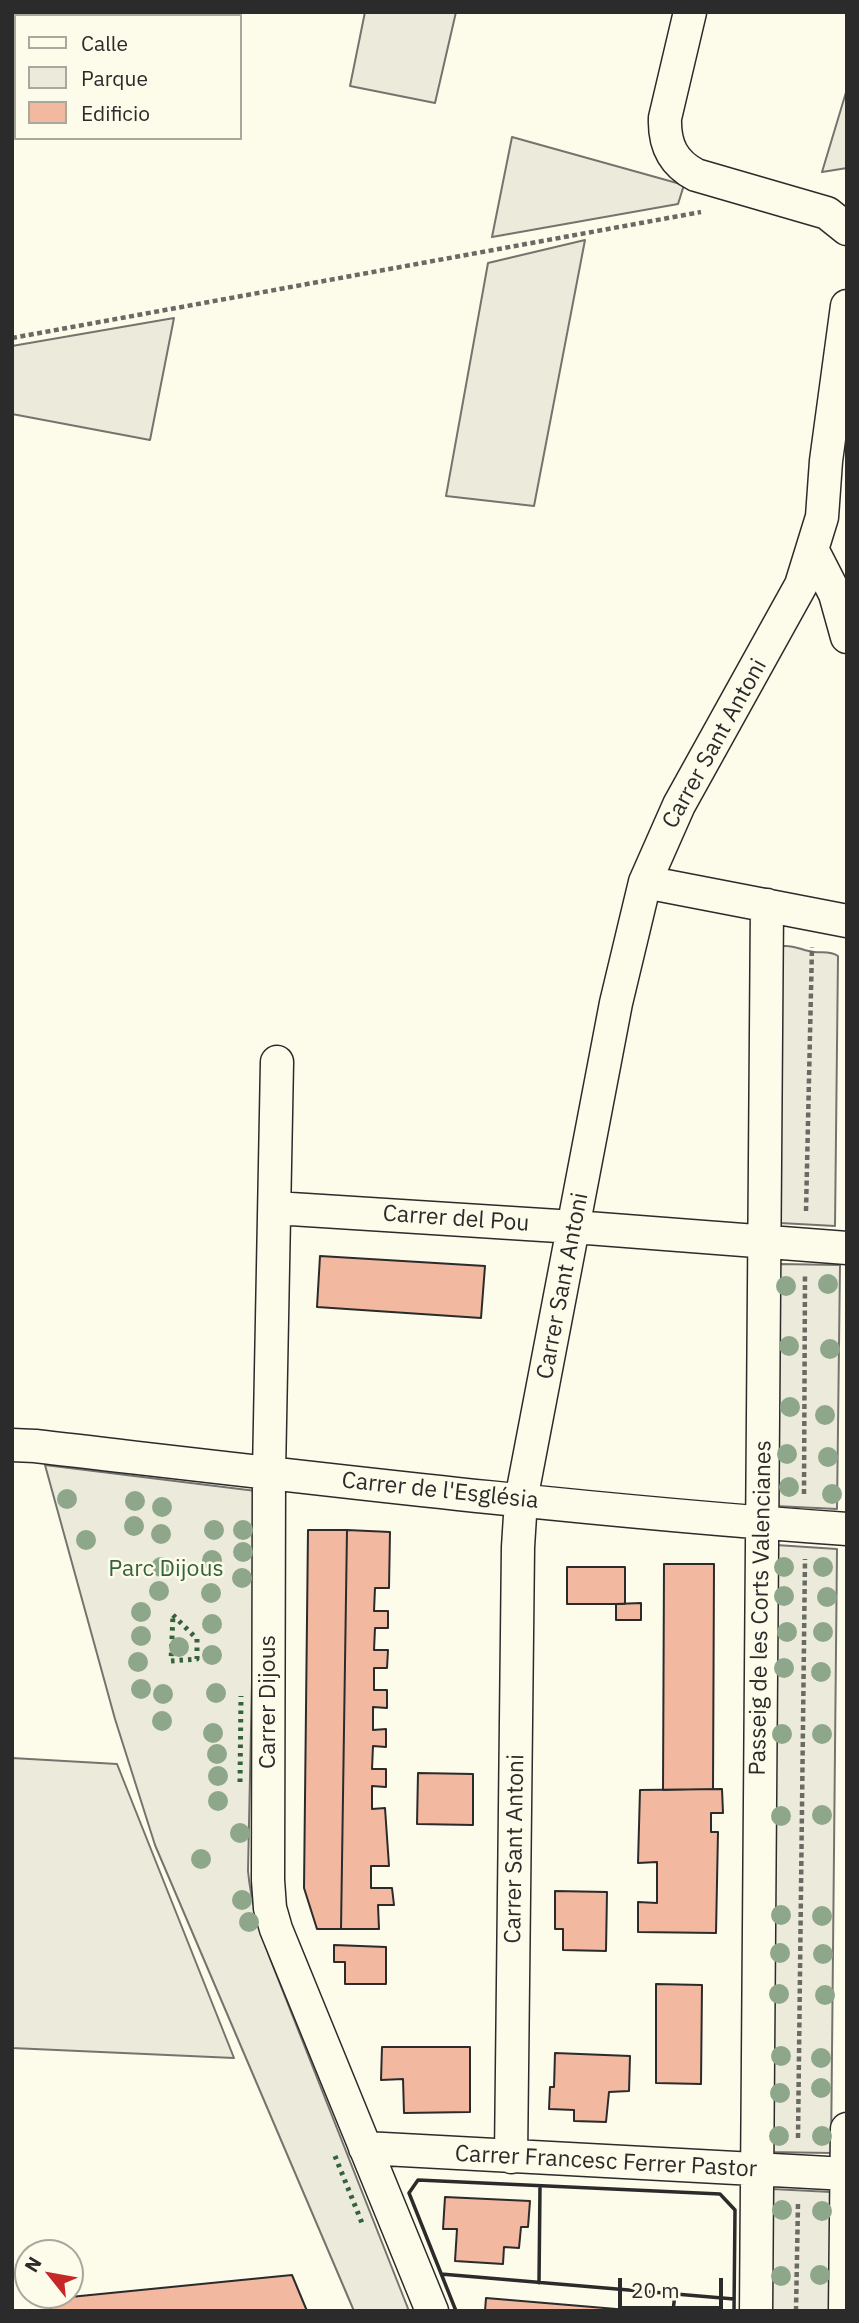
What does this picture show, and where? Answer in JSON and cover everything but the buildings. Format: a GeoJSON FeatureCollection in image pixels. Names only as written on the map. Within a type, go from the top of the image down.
{"type":"FeatureCollection","features":[{"type":"Feature","properties":{"kind":"street"},"geometry":{"type":"LineString","coordinates":[[690,12],[665,118],[666,141],[676,161],[696,175],[827,213],[847,229]]}},
{"type":"Feature","properties":{"kind":"street","name":"Carrer Sant Antoni"},"geometry":{"type":"LineString","coordinates":[[511,2157],[518,1547],[522,1500],[616,1003],[645,882],[679,805],[801,585],[813,551],[822,517],[826,461],[847,306]]}},
{"type":"Feature","properties":{"kind":"street"},"geometry":{"type":"LineString","coordinates":[[813,551],[835,594],[847,637]]}},
{"type":"Feature","properties":{"kind":"street"},"geometry":{"type":"LineString","coordinates":[[645,882],[847,920]]}},
{"type":"Feature","properties":{"kind":"street","name":"Passeig de les Corts Valencianes"},"geometry":{"type":"LineString","coordinates":[[756,2311],[755,2170],[767,905]]}},
{"type":"Feature","properties":{"kind":"street","name":"Carrer Dijous"},"geometry":{"type":"LineString","coordinates":[[277,1062],[269,1473],[268,1880],[271,1909],[276,1929],[432,2311]]}},
{"type":"Feature","properties":{"kind":"street","name":"Carrer del Pou"},"geometry":{"type":"LineString","coordinates":[[275,1208],[847,1248]]}},
{"type":"Feature","properties":{"kind":"street","name":"Carrer de l'Església"},"geometry":{"type":"LineString","coordinates":[[23,1446],[522,1500],[847,1529]]}},
{"type":"Feature","properties":{"kind":"street"},"geometry":{"type":"LineString","coordinates":[[845,2311],[847,2130]]}},
{"type":"Feature","properties":{"kind":"street","name":"Carrer Francesc Ferrer Pastor"},"geometry":{"type":"LineString","coordinates":[[365,2148],[847,2174]]}},
{"type":"Feature","properties":{"kind":"path"},"geometry":{"type":"LineString","coordinates":[[12,338],[705,211]]}},
{"type":"Feature","properties":{"kind":"path"},"geometry":{"type":"LineString","coordinates":[[796,2311],[806,1246],[813,914]]}},
{"type":"Feature","properties":{"kind":"green space"},"geometry":{"type":"Polygon","coordinates":[[[365,12],[456,12],[435,103],[350,86],[365,12]]]}},
{"type":"Feature","properties":{"kind":"green space"},"geometry":{"type":"Polygon","coordinates":[[[847,89],[847,168],[822,172],[847,89]]]}},
{"type":"Feature","properties":{"kind":"green space"},"geometry":{"type":"Polygon","coordinates":[[[512,137],[684,185],[678,204],[492,237],[512,137]]]}},
{"type":"Feature","properties":{"kind":"green space"},"geometry":{"type":"Polygon","coordinates":[[[585,240],[534,506],[446,496],[488,263],[585,240]]]}},
{"type":"Feature","properties":{"kind":"green space"},"geometry":{"type":"Polygon","coordinates":[[[174,318],[150,440],[12,414],[12,346],[174,318]]]}},
{"type":"Feature","properties":{"kind":"green space"},"geometry":{"type":"Polygon","coordinates":[[[784,946],[838,956],[835,1226],[780,1223],[780,951],[784,946]]]}},
{"type":"Feature","properties":{"kind":"green space"},"geometry":{"type":"Polygon","coordinates":[[[779,1264],[840,1265],[837,1509],[775,1506],[779,1264]]]}},
{"type":"Feature","properties":{"kind":"green space","name":"Parc Dijous"},"geometry":{"type":"Polygon","coordinates":[[[45,1465],[256,1491],[248,1871],[251,1894],[271,1961],[409,2311],[354,2311],[155,1845],[115,1719],[45,1465]]]}},
{"type":"Feature","properties":{"kind":"green space"},"geometry":{"type":"Polygon","coordinates":[[[776,1545],[837,1549],[831,2153],[768,2152],[776,1545]]]}},
{"type":"Feature","properties":{"kind":"green space"},"geometry":{"type":"Polygon","coordinates":[[[12,1758],[117,1764],[234,2058],[12,2048],[12,1758]]]}},
{"type":"Feature","properties":{"kind":"green space"},"geometry":{"type":"Polygon","coordinates":[[[772,2189],[831,2192],[829,2311],[769,2311],[772,2189]]]}},
{"type":"Feature","properties":{"kind":"hedge"},"geometry":{"type":"LineString","coordinates":[[173,1615],[197,1639],[197,1659],[171,1661],[173,1615]]}},
{"type":"Feature","properties":{"kind":"hedge"},"geometry":{"type":"LineString","coordinates":[[240,1782],[241,1696]]}},
{"type":"Feature","properties":{"kind":"hedge"},"geometry":{"type":"LineString","coordinates":[[335,2156],[362,2223]]}},
{"type":"Feature","properties":{"kind":"wall"},"geometry":{"type":"LineString","coordinates":[[456,2311],[409,2193],[418,2180],[720,2194],[735,2210],[734,2311]]}},
{"type":"Feature","properties":{"kind":"wall"},"geometry":{"type":"LineString","coordinates":[[539,2283],[540,2186]]}},
{"type":"Feature","properties":{"kind":"wall"},"geometry":{"type":"LineString","coordinates":[[441,2274],[734,2299]]}},
{"type":"Feature","properties":{"kind":"wall"},"geometry":{"type":"LineString","coordinates":[[673,2311],[675,2294]]}}]}
